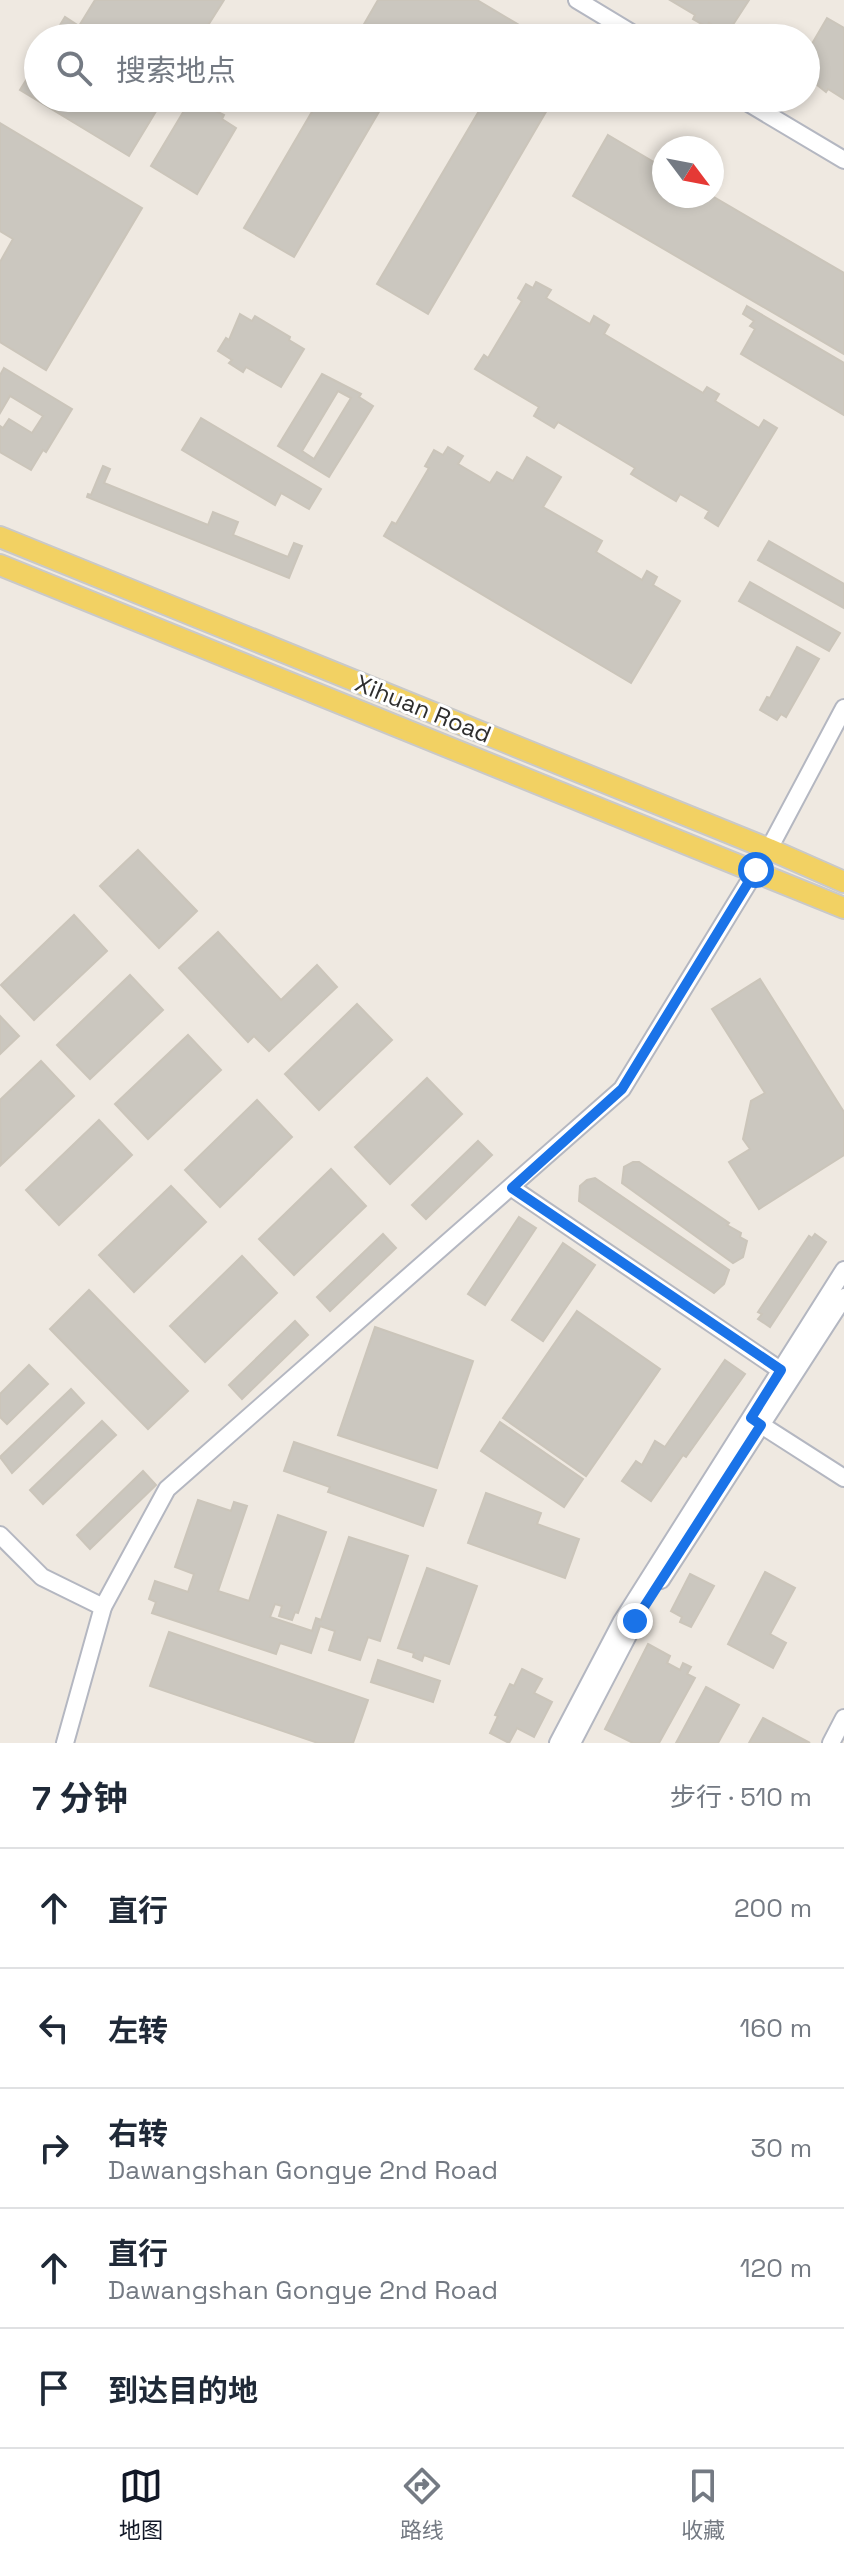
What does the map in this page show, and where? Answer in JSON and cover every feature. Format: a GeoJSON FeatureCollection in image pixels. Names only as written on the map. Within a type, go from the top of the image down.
{"type":"FeatureCollection","features":[{"type":"Feature","properties":{"kind":"main road","name":"Xihuan Road"},"geometry":{"type":"LineString","coordinates":[[0,537],[844,882]]}},
{"type":"Feature","properties":{"kind":"main road","name":"Xihuan Road"},"geometry":{"type":"LineString","coordinates":[[0,565],[844,908]]}},
{"type":"Feature","properties":{"kind":"street"},"geometry":{"type":"LineString","coordinates":[[577,0],[617,24]]}},
{"type":"Feature","properties":{"kind":"street"},"geometry":{"type":"LineString","coordinates":[[763,112],[844,160]]}},
{"type":"Feature","properties":{"kind":"street"},"geometry":{"type":"LineString","coordinates":[[65,1743],[103,1607],[167,1489],[622,1089],[769,849],[844,708]]}},
{"type":"Feature","properties":{"kind":"street"},"geometry":{"type":"LineString","coordinates":[[512,1188],[786,1374]]}},
{"type":"Feature","properties":{"kind":"street"},"geometry":{"type":"LineString","coordinates":[[558,1743],[622,1621],[786,1374],[844,1270]]}},
{"type":"Feature","properties":{"kind":"street"},"geometry":{"type":"LineString","coordinates":[[786,1374],[844,1297]]}},
{"type":"Feature","properties":{"kind":"street"},"geometry":{"type":"LineString","coordinates":[[756,1421],[844,1478]]}},
{"type":"Feature","properties":{"kind":"street"},"geometry":{"type":"LineString","coordinates":[[572,1743],[635,1621],[756,1421]]}},
{"type":"Feature","properties":{"kind":"street"},"geometry":{"type":"LineString","coordinates":[[0,1535],[42,1577],[103,1607]]}},
{"type":"Feature","properties":{"kind":"street"},"geometry":{"type":"LineString","coordinates":[[831,1743],[844,1718]]}},
{"type":"Feature","properties":{"kind":"building"},"geometry":{"type":"Polygon","coordinates":[[[95,0],[224,0],[209,24],[80,24],[95,0]]]}},
{"type":"Feature","properties":{"kind":"building"},"geometry":{"type":"Polygon","coordinates":[[[378,0],[477,0],[517,24],[364,24],[378,0]]]}},
{"type":"Feature","properties":{"kind":"building"},"geometry":{"type":"Polygon","coordinates":[[[670,0],[749,0],[733,24],[702,24],[693,19],[695,15],[670,0]]]}},
{"type":"Feature","properties":{"kind":"building"},"geometry":{"type":"Polygon","coordinates":[[[65,17],[76,24],[61,24],[65,17]]]}},
{"type":"Feature","properties":{"kind":"building"},"geometry":{"type":"Polygon","coordinates":[[[827,18],[844,28],[844,99],[820,87],[820,30],[827,18]]]}},
{"type":"Feature","properties":{"kind":"building"},"geometry":{"type":"Polygon","coordinates":[[[56,112],[156,112],[129,156],[56,112]]]}},
{"type":"Feature","properties":{"kind":"building"},"geometry":{"type":"Polygon","coordinates":[[[183,112],[218,112],[224,115],[222,119],[236,128],[197,194],[151,166],[183,112]]]}},
{"type":"Feature","properties":{"kind":"building"},"geometry":{"type":"Polygon","coordinates":[[[312,112],[379,112],[294,257],[244,228],[312,112]]]}},
{"type":"Feature","properties":{"kind":"building"},"geometry":{"type":"Polygon","coordinates":[[[478,112],[546,112],[428,314],[377,284],[478,112]]]}},
{"type":"Feature","properties":{"kind":"building"},"geometry":{"type":"Polygon","coordinates":[[[0,123],[142,208],[46,370],[0,342],[0,262],[13,239],[0,231],[0,123]]]}},
{"type":"Feature","properties":{"kind":"building"},"geometry":{"type":"Polygon","coordinates":[[[608,135],[652,161],[652,208],[724,208],[724,203],[844,273],[844,354],[573,196],[608,135]]]}},
{"type":"Feature","properties":{"kind":"building"},"geometry":{"type":"Polygon","coordinates":[[[536,282],[551,290],[546,298],[590,324],[594,316],[609,325],[604,334],[703,393],[707,387],[719,394],[715,401],[759,428],[764,420],[777,428],[718,526],[705,518],[709,511],[680,494],[676,501],[631,474],[635,468],[558,422],[554,428],[534,416],[539,407],[475,369],[484,355],[488,358],[522,301],[518,298],[526,284],[533,288],[536,282]]]}},
{"type":"Feature","properties":{"kind":"building"},"geometry":{"type":"Polygon","coordinates":[[[747,306],[844,363],[844,415],[741,354],[755,329],[750,326],[754,321],[743,314],[747,306]]]}},
{"type":"Feature","properties":{"kind":"building"},"geometry":{"type":"Polygon","coordinates":[[[240,314],[252,321],[255,316],[304,349],[281,387],[246,367],[243,372],[218,351],[226,338],[229,340],[240,314]]]}},
{"type":"Feature","properties":{"kind":"building"},"geometry":{"type":"Polygon","coordinates":[[[4,368],[72,409],[46,452],[43,450],[31,470],[0,452],[0,426],[3,428],[9,419],[32,433],[43,416],[10,396],[0,413],[0,375],[4,368]]]}},
{"type":"Feature","properties":{"kind":"building"},"geometry":{"type":"Polygon","coordinates":[[[322,374],[361,394],[359,397],[373,406],[329,477],[278,446],[322,374]],[[338,391],[302,451],[314,459],[351,398],[338,391]]]}},
{"type":"Feature","properties":{"kind":"building"},"geometry":{"type":"Polygon","coordinates":[[[201,418],[321,489],[309,509],[281,493],[275,505],[182,450],[201,418]]]}},
{"type":"Feature","properties":{"kind":"building"},"geometry":{"type":"Polygon","coordinates":[[[448,447],[463,456],[458,464],[490,483],[497,472],[513,481],[527,457],[561,477],[543,507],[602,541],[596,552],[642,580],[647,571],[657,577],[653,585],[680,601],[631,683],[384,536],[392,522],[396,524],[429,468],[425,466],[434,450],[443,455],[448,447]]]}},
{"type":"Feature","properties":{"kind":"building"},"geometry":{"type":"Polygon","coordinates":[[[103,466],[110,469],[104,483],[208,525],[213,512],[238,522],[233,535],[288,557],[294,543],[302,546],[289,578],[87,497],[91,495],[103,466]]]}},
{"type":"Feature","properties":{"kind":"building"},"geometry":{"type":"Polygon","coordinates":[[[769,541],[844,584],[844,608],[758,560],[769,541]]]}},
{"type":"Feature","properties":{"kind":"building"},"geometry":{"type":"Polygon","coordinates":[[[750,582],[840,633],[829,651],[739,601],[750,582]]]}},
{"type":"Feature","properties":{"kind":"building"},"geometry":{"type":"Polygon","coordinates":[[[797,647],[819,659],[786,717],[781,714],[777,720],[760,710],[767,697],[770,698],[797,647]]]}},
{"type":"Feature","properties":{"kind":"building"},"geometry":{"type":"Polygon","coordinates":[[[138,850],[197,911],[159,948],[100,886],[138,850]]]}},
{"type":"Feature","properties":{"kind":"building"},"geometry":{"type":"Polygon","coordinates":[[[74,915],[107,951],[34,1020],[1,985],[74,915]]]}},
{"type":"Feature","properties":{"kind":"building"},"geometry":{"type":"Polygon","coordinates":[[[218,932],[281,1000],[317,965],[337,987],[269,1051],[254,1036],[248,1042],[179,968],[218,932]]]}},
{"type":"Feature","properties":{"kind":"building"},"geometry":{"type":"Polygon","coordinates":[[[130,975],[163,1010],[90,1079],[57,1045],[130,975]]]}},
{"type":"Feature","properties":{"kind":"building"},"geometry":{"type":"Polygon","coordinates":[[[760,979],[844,1112],[844,1155],[759,1209],[729,1162],[750,1149],[743,1139],[751,1101],[765,1093],[712,1009],[760,979]]]}},
{"type":"Feature","properties":{"kind":"building"},"geometry":{"type":"Polygon","coordinates":[[[357,1004],[392,1040],[319,1110],[285,1074],[357,1004]]]}},
{"type":"Feature","properties":{"kind":"building"},"geometry":{"type":"Polygon","coordinates":[[[0,1016],[19,1036],[0,1054],[0,1016]]]}},
{"type":"Feature","properties":{"kind":"building"},"geometry":{"type":"Polygon","coordinates":[[[188,1035],[221,1070],[148,1139],[115,1104],[188,1035]]]}},
{"type":"Feature","properties":{"kind":"building"},"geometry":{"type":"Polygon","coordinates":[[[41,1061],[74,1096],[1,1165],[0,1100],[41,1061]]]}},
{"type":"Feature","properties":{"kind":"building"},"geometry":{"type":"Polygon","coordinates":[[[427,1078],[462,1114],[390,1184],[355,1147],[427,1078]]]}},
{"type":"Feature","properties":{"kind":"building"},"geometry":{"type":"Polygon","coordinates":[[[257,1100],[292,1137],[220,1207],[185,1170],[257,1100]]]}},
{"type":"Feature","properties":{"kind":"building"},"geometry":{"type":"Polygon","coordinates":[[[99,1120],[132,1155],[59,1225],[26,1190],[99,1120]]]}},
{"type":"Feature","properties":{"kind":"building"},"geometry":{"type":"Polygon","coordinates":[[[478,1141],[492,1155],[426,1219],[412,1205],[478,1141]]]}},
{"type":"Feature","properties":{"kind":"building"},"geometry":{"type":"Polygon","coordinates":[[[639,1162],[741,1233],[740,1237],[747,1241],[743,1257],[733,1263],[622,1183],[624,1167],[639,1162]]]}},
{"type":"Feature","properties":{"kind":"building"},"geometry":{"type":"Polygon","coordinates":[[[331,1169],[366,1206],[294,1275],[259,1239],[331,1169]]]}},
{"type":"Feature","properties":{"kind":"building"},"geometry":{"type":"Polygon","coordinates":[[[595,1178],[729,1270],[724,1284],[714,1293],[579,1201],[580,1186],[595,1178]]]}},
{"type":"Feature","properties":{"kind":"building"},"geometry":{"type":"Polygon","coordinates":[[[171,1186],[206,1222],[134,1292],[99,1255],[171,1186]]]}},
{"type":"Feature","properties":{"kind":"building"},"geometry":{"type":"Polygon","coordinates":[[[519,1217],[536,1228],[485,1305],[468,1294],[519,1217]]]}},
{"type":"Feature","properties":{"kind":"building"},"geometry":{"type":"Polygon","coordinates":[[[383,1234],[396,1248],[330,1311],[317,1297],[383,1234]]]}},
{"type":"Feature","properties":{"kind":"building"},"geometry":{"type":"Polygon","coordinates":[[[815,1234],[826,1242],[770,1327],[758,1319],[762,1314],[758,1312],[809,1236],[812,1238],[815,1234]]]}},
{"type":"Feature","properties":{"kind":"building"},"geometry":{"type":"Polygon","coordinates":[[[563,1243],[595,1265],[543,1341],[512,1320],[563,1243]]]}},
{"type":"Feature","properties":{"kind":"building"},"geometry":{"type":"Polygon","coordinates":[[[242,1256],[277,1293],[205,1362],[170,1326],[242,1256]]]}},
{"type":"Feature","properties":{"kind":"building"},"geometry":{"type":"Polygon","coordinates":[[[89,1290],[188,1391],[148,1429],[50,1329],[89,1290]]]}},
{"type":"Feature","properties":{"kind":"building"},"geometry":{"type":"Polygon","coordinates":[[[577,1311],[660,1369],[586,1476],[503,1418],[577,1311]]]}},
{"type":"Feature","properties":{"kind":"building"},"geometry":{"type":"Polygon","coordinates":[[[295,1321],[308,1335],[242,1399],[229,1385],[295,1321]]]}},
{"type":"Feature","properties":{"kind":"building"},"geometry":{"type":"Polygon","coordinates":[[[375,1327],[473,1361],[437,1468],[338,1435],[375,1327]]]}},
{"type":"Feature","properties":{"kind":"building"},"geometry":{"type":"Polygon","coordinates":[[[725,1360],[745,1374],[651,1501],[622,1481],[636,1461],[642,1465],[655,1441],[665,1447],[725,1360]]]}},
{"type":"Feature","properties":{"kind":"building"},"geometry":{"type":"Polygon","coordinates":[[[29,1365],[48,1384],[7,1424],[0,1417],[0,1394],[29,1365]]]}},
{"type":"Feature","properties":{"kind":"building"},"geometry":{"type":"Polygon","coordinates":[[[71,1389],[84,1403],[12,1473],[0,1457],[71,1389]]]}},
{"type":"Feature","properties":{"kind":"building"},"geometry":{"type":"Polygon","coordinates":[[[102,1421],[116,1435],[43,1504],[30,1490],[102,1421]]]}},
{"type":"Feature","properties":{"kind":"building"},"geometry":{"type":"Polygon","coordinates":[[[500,1422],[583,1479],[564,1507],[481,1451],[500,1422]]]}},
{"type":"Feature","properties":{"kind":"building"},"geometry":{"type":"Polygon","coordinates":[[[294,1442],[436,1490],[423,1526],[328,1492],[330,1487],[284,1471],[294,1442]]]}},
{"type":"Feature","properties":{"kind":"building"},"geometry":{"type":"Polygon","coordinates":[[[143,1471],[156,1485],[90,1549],[77,1535],[143,1471]]]}},
{"type":"Feature","properties":{"kind":"building"},"geometry":{"type":"Polygon","coordinates":[[[486,1493],[541,1513],[537,1524],[579,1539],[565,1578],[468,1543],[486,1493]]]}},
{"type":"Feature","properties":{"kind":"building"},"geometry":{"type":"Polygon","coordinates":[[[198,1500],[231,1511],[234,1502],[247,1506],[218,1591],[249,1601],[278,1515],[326,1532],[298,1613],[295,1612],[292,1620],[279,1616],[282,1606],[275,1604],[270,1617],[312,1631],[316,1618],[321,1620],[349,1537],[408,1556],[380,1641],[368,1637],[360,1660],[329,1650],[335,1631],[320,1626],[311,1653],[280,1643],[276,1654],[152,1613],[156,1602],[149,1599],[155,1581],[188,1592],[194,1574],[175,1567],[198,1500]]]}},
{"type":"Feature","properties":{"kind":"building"},"geometry":{"type":"Polygon","coordinates":[[[427,1568],[477,1586],[449,1664],[424,1655],[422,1661],[413,1657],[414,1653],[398,1648],[427,1568]]]}},
{"type":"Feature","properties":{"kind":"building"},"geometry":{"type":"Polygon","coordinates":[[[765,1572],[795,1588],[770,1634],[786,1643],[773,1668],[728,1644],[765,1572]]]}},
{"type":"Feature","properties":{"kind":"building"},"geometry":{"type":"Polygon","coordinates":[[[690,1574],[714,1586],[691,1627],[680,1622],[682,1617],[671,1611],[690,1574]]]}},
{"type":"Feature","properties":{"kind":"building"},"geometry":{"type":"Polygon","coordinates":[[[169,1632],[368,1700],[353,1743],[318,1743],[150,1686],[169,1632]]]}},
{"type":"Feature","properties":{"kind":"building"},"geometry":{"type":"Polygon","coordinates":[[[648,1644],[670,1656],[667,1663],[680,1670],[683,1663],[691,1667],[687,1674],[695,1678],[659,1743],[633,1743],[605,1729],[648,1644]]]}},
{"type":"Feature","properties":{"kind":"building"},"geometry":{"type":"Polygon","coordinates":[[[378,1660],[440,1681],[433,1702],[371,1682],[378,1660]]]}},
{"type":"Feature","properties":{"kind":"building"},"geometry":{"type":"Polygon","coordinates":[[[522,1669],[542,1679],[534,1693],[552,1702],[534,1737],[517,1728],[509,1743],[490,1733],[510,1684],[514,1686],[522,1669]]]}},
{"type":"Feature","properties":{"kind":"building"},"geometry":{"type":"Polygon","coordinates":[[[706,1687],[739,1705],[718,1743],[676,1743],[706,1687]]]}},
{"type":"Feature","properties":{"kind":"building"},"geometry":{"type":"Polygon","coordinates":[[[763,1718],[810,1743],[749,1743],[763,1718]]]}},
{"type":"Feature","properties":{"kind":"route"},"geometry":{"type":"LineString","coordinates":[[635,1621],[761,1425],[751,1418],[781,1370],[512,1188],[622,1089],[756,870]]}}]}
